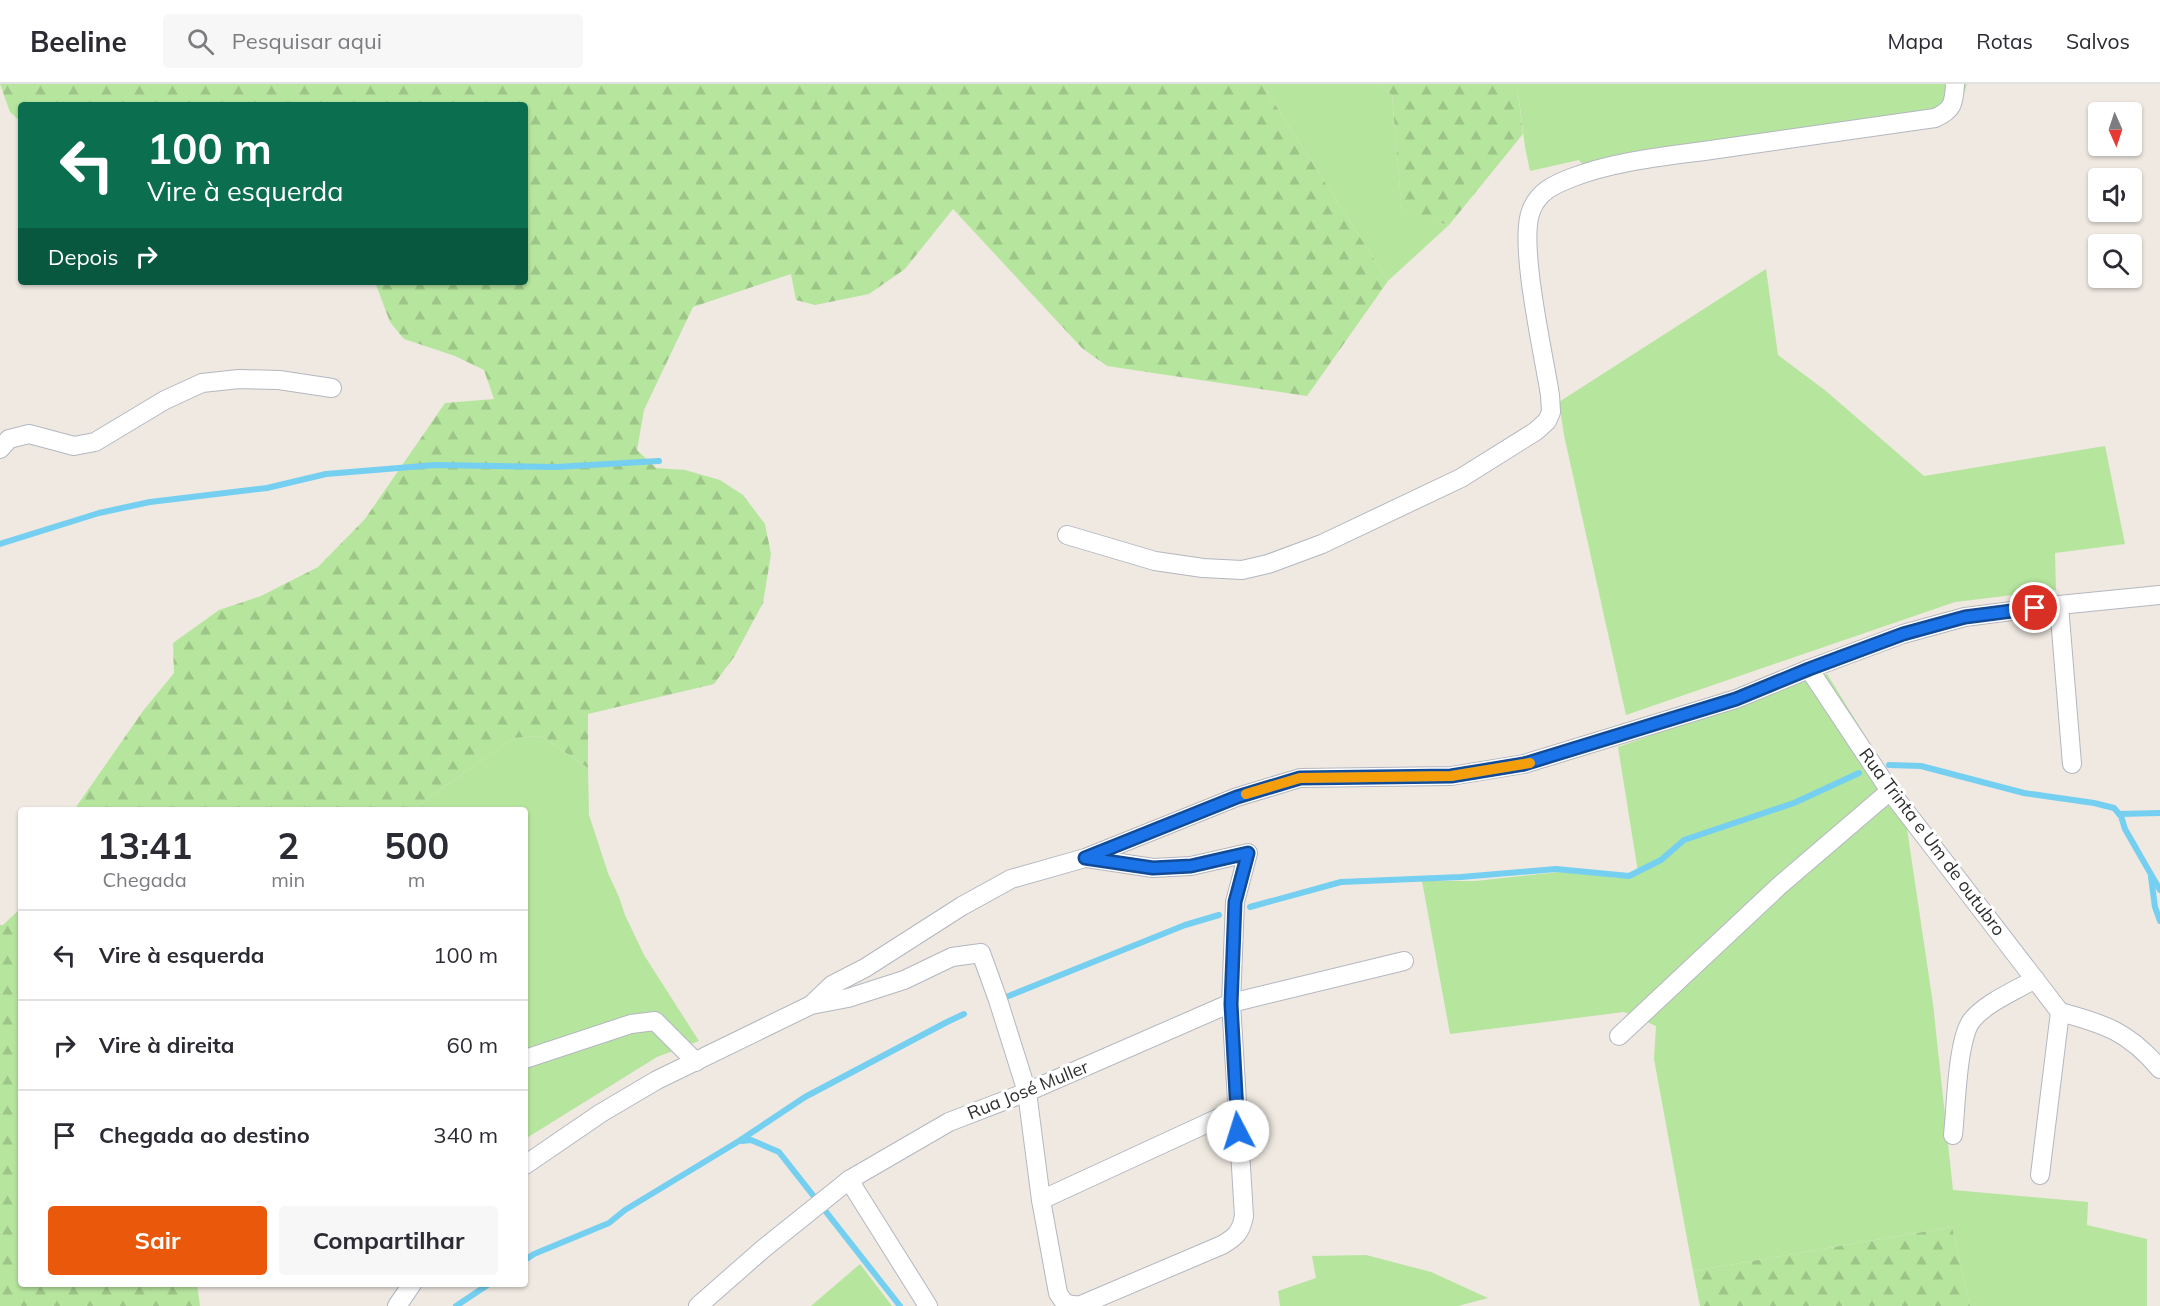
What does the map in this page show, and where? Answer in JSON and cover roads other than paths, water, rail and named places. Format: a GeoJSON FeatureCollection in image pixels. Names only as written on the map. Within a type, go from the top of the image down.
{"type":"FeatureCollection","features":[{"type":"Feature","properties":{"kind":"street"},"geometry":{"type":"LineString","coordinates":[[1067,535],[1155,561],[1203,568],[1242,570],[1268,564],[1322,544],[1461,478],[1536,431],[1547,421],[1551,412],[1528,262],[1529,214],[1538,196],[1570,178],[1601,168],[1685,153],[1935,118],[1947,113],[1953,104],[1955,84]]}},
{"type":"Feature","properties":{"kind":"street"},"geometry":{"type":"LineString","coordinates":[[0,449],[9,439],[29,435],[74,446],[94,442],[165,400],[202,383],[239,379],[279,380],[332,388]]}},
{"type":"Feature","properties":{"kind":"street"},"geometry":{"type":"LineString","coordinates":[[811,1005],[832,986],[865,968],[962,906],[1011,879],[1085,858],[1237,797],[1300,778],[1451,776],[1524,764],[1736,699],[1903,634],[1965,617],[2160,595]]}},
{"type":"Feature","properties":{"kind":"street"},"geometry":{"type":"LineString","coordinates":[[2059,605],[2072,764]]}},
{"type":"Feature","properties":{"kind":"street","name":"Rua Trinta e Um de outubro"},"geometry":{"type":"LineString","coordinates":[[1809,669],[1890,791],[2060,1012]]}},
{"type":"Feature","properties":{"kind":"street"},"geometry":{"type":"LineString","coordinates":[[1619,1036],[1779,886],[1890,791]]}},
{"type":"Feature","properties":{"kind":"street"},"geometry":{"type":"LineString","coordinates":[[528,1164],[601,1113],[657,1080],[811,1005],[848,998],[904,980],[951,957],[981,953],[1027,1092],[1041,1200],[1058,1293],[1063,1302],[1070,1305],[1081,1305],[1222,1245],[1236,1237],[1241,1231],[1244,1216],[1231,1004],[1235,902],[1248,853],[1191,866],[1153,868],[1085,858]]}},
{"type":"Feature","properties":{"kind":"street","name":"Rua José Muller"},"geometry":{"type":"LineString","coordinates":[[698,1306],[763,1249],[849,1180],[949,1122],[1027,1092],[1231,1004],[1404,961]]}},
{"type":"Feature","properties":{"kind":"street"},"geometry":{"type":"LineString","coordinates":[[1953,1136],[1961,1058],[1965,1036],[1971,1022],[1983,1009],[2035,980]]}},
{"type":"Feature","properties":{"kind":"street"},"geometry":{"type":"LineString","coordinates":[[2040,1175],[2060,1012],[2096,1022],[2120,1032],[2146,1052],[2160,1069]]}},
{"type":"Feature","properties":{"kind":"street"},"geometry":{"type":"LineString","coordinates":[[528,1058],[631,1024],[655,1021],[696,1062]]}},
{"type":"Feature","properties":{"kind":"street"},"geometry":{"type":"LineString","coordinates":[[1041,1200],[1236,1110]]}},
{"type":"Feature","properties":{"kind":"street"},"geometry":{"type":"LineString","coordinates":[[849,1180],[928,1306]]}},
{"type":"Feature","properties":{"kind":"street"},"geometry":{"type":"LineString","coordinates":[[397,1306],[410,1287]]}},
{"type":"Feature","properties":{"kind":"waterway"},"geometry":{"type":"LineString","coordinates":[[0,544],[99,513],[150,502],[267,488],[326,474],[435,465],[556,467],[659,461]]}},
{"type":"Feature","properties":{"kind":"waterway"},"geometry":{"type":"LineString","coordinates":[[1889,765],[1921,766],[2024,793],[2114,808],[2121,816],[2125,829],[2160,890]]}},
{"type":"Feature","properties":{"kind":"waterway"},"geometry":{"type":"LineString","coordinates":[[1250,907],[1341,882],[1461,877],[1556,869],[1629,876],[1661,860],[1684,840],[1794,803],[1859,773]]}},
{"type":"Feature","properties":{"kind":"waterway"},"geometry":{"type":"LineString","coordinates":[[2119,814],[2160,813]]}},
{"type":"Feature","properties":{"kind":"waterway"},"geometry":{"type":"LineString","coordinates":[[2151,877],[2155,907],[2160,921]]}},
{"type":"Feature","properties":{"kind":"waterway"},"geometry":{"type":"LineString","coordinates":[[1001,999],[1185,925],[1219,915]]}},
{"type":"Feature","properties":{"kind":"waterway"},"geometry":{"type":"LineString","coordinates":[[528,1258],[609,1223],[625,1210],[739,1141],[805,1097],[964,1014]]}},
{"type":"Feature","properties":{"kind":"waterway"},"geometry":{"type":"LineString","coordinates":[[742,1141],[751,1140],[779,1152],[900,1306]]}},
{"type":"Feature","properties":{"kind":"waterway"},"geometry":{"type":"LineString","coordinates":[[456,1306],[484,1287]]}}]}
